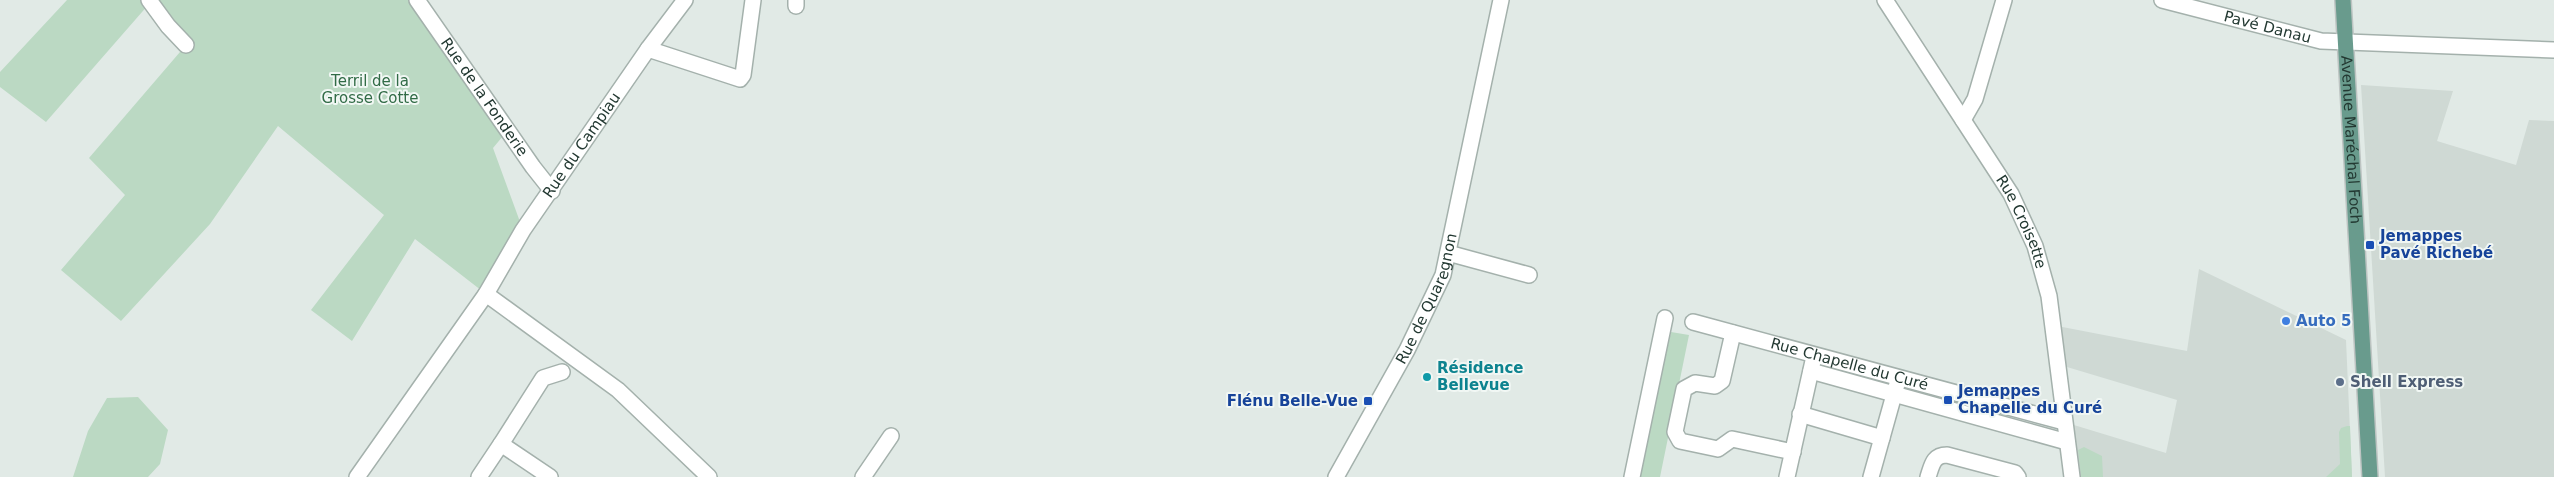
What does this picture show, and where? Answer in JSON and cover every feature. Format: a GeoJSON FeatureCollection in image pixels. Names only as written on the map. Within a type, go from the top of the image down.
{"type":"FeatureCollection","features":[{"type":"Feature","properties":{"kind":"main road","name":"Avenue Maréchal Foch"},"geometry":{"type":"LineString","coordinates":[[2343,0],[2370,477]]}},
{"type":"Feature","properties":{"kind":"street"},"geometry":{"type":"LineString","coordinates":[[149,0],[168,26],[186,45]]}},
{"type":"Feature","properties":{"kind":"street","name":"Rue de la Fonderie"},"geometry":{"type":"LineString","coordinates":[[417,0],[533,167],[552,190]]}},
{"type":"Feature","properties":{"kind":"street","name":"Rue du Campiau"},"geometry":{"type":"LineString","coordinates":[[357,477],[486,294],[523,230],[648,49],[685,0]]}},
{"type":"Feature","properties":{"kind":"street"},"geometry":{"type":"LineString","coordinates":[[648,49],[740,79],[744,75],[753,0]]}},
{"type":"Feature","properties":{"kind":"street","name":"Rue de Quaregnon"},"geometry":{"type":"LineString","coordinates":[[1336,477],[1387,390],[1428,310],[1440,280],[1448,253],[1501,0]]}},
{"type":"Feature","properties":{"kind":"street","name":"Rue Croisette"},"geometry":{"type":"LineString","coordinates":[[1885,0],[2011,194],[2035,246],[2049,296],[2072,477]]}},
{"type":"Feature","properties":{"kind":"street"},"geometry":{"type":"LineString","coordinates":[[1964,120],[1975,99],[2004,0]]}},
{"type":"Feature","properties":{"kind":"street","name":"Pavé Danau"},"geometry":{"type":"LineString","coordinates":[[2162,0],[2321,42],[2554,50]]}},
{"type":"Feature","properties":{"kind":"street"},"geometry":{"type":"LineString","coordinates":[[1448,253],[1529,275]]}},
{"type":"Feature","properties":{"kind":"street"},"geometry":{"type":"LineString","coordinates":[[486,294],[618,390],[709,477]]}},
{"type":"Feature","properties":{"kind":"street"},"geometry":{"type":"LineString","coordinates":[[1632,477],[1665,318]]}},
{"type":"Feature","properties":{"kind":"street","name":"Rue Chapelle du Curé"},"geometry":{"type":"LineString","coordinates":[[1693,322],[2064,422]]}},
{"type":"Feature","properties":{"kind":"street"},"geometry":{"type":"LineString","coordinates":[[1734,333],[1722,382],[1715,386],[1696,383],[1684,389],[1676,432],[1680,442],[1718,449],[1732,440],[1793,452]]}},
{"type":"Feature","properties":{"kind":"street"},"geometry":{"type":"LineString","coordinates":[[1787,477],[1815,355]]}},
{"type":"Feature","properties":{"kind":"street"},"geometry":{"type":"LineString","coordinates":[[1811,371],[2067,442]]}},
{"type":"Feature","properties":{"kind":"street"},"geometry":{"type":"LineString","coordinates":[[479,477],[543,378],[562,372]]}},
{"type":"Feature","properties":{"kind":"street"},"geometry":{"type":"LineString","coordinates":[[1871,477],[1899,378]]}},
{"type":"Feature","properties":{"kind":"street"},"geometry":{"type":"LineString","coordinates":[[1800,414],[1882,438]]}},
{"type":"Feature","properties":{"kind":"street"},"geometry":{"type":"LineString","coordinates":[[863,477],[891,436]]}},
{"type":"Feature","properties":{"kind":"street"},"geometry":{"type":"LineString","coordinates":[[501,444],[550,477]]}},
{"type":"Feature","properties":{"kind":"street"},"geometry":{"type":"LineString","coordinates":[[1928,477],[1934,460],[1939,455],[1947,455],[2015,473],[2018,477]]}},
{"type":"Feature","properties":{"kind":"shaded area"},"geometry":{"type":"Polygon","coordinates":[[[2361,85],[2453,91],[2437,141],[2516,165],[2529,120],[2554,121],[2554,477],[2385,477],[2361,85]]]}},
{"type":"Feature","properties":{"kind":"shaded area"},"geometry":{"type":"Polygon","coordinates":[[[2199,269],[2346,340],[2352,477],[2072,477],[2064,422],[2166,453],[2177,400],[2057,364],[2052,325],[2187,351],[2199,269]]]}},
{"type":"Feature","properties":{"kind":"green space"},"geometry":{"type":"Polygon","coordinates":[[[67,0],[147,0],[149,4],[46,122],[0,87],[0,72],[67,0]]]}},
{"type":"Feature","properties":{"kind":"green space","name":"Terril de la Grosse Cotte"},"geometry":{"type":"Polygon","coordinates":[[[149,0],[417,0],[508,130],[493,148],[523,230],[486,294],[415,239],[352,341],[311,310],[384,215],[278,126],[210,224],[121,321],[61,270],[125,195],[89,158],[186,45],[149,0]]]}},
{"type":"Feature","properties":{"kind":"green space"},"geometry":{"type":"Polygon","coordinates":[[[1671,332],[1689,335],[1660,477],[1639,477],[1671,332]]]}},
{"type":"Feature","properties":{"kind":"green space"},"geometry":{"type":"Polygon","coordinates":[[[138,397],[168,430],[160,464],[148,477],[73,477],[88,431],[107,398],[138,397]]]}},
{"type":"Feature","properties":{"kind":"green space"},"geometry":{"type":"Polygon","coordinates":[[[2350,426],[2352,477],[2326,477],[2340,464],[2339,432],[2341,428],[2350,426]]]}},
{"type":"Feature","properties":{"kind":"green space"},"geometry":{"type":"Polygon","coordinates":[[[2084,447],[2102,456],[2103,477],[2081,477],[2078,450],[2084,447]]]}},
{"type":"Feature","properties":{"kind":"place","name":"Jemappes Pavé Richebé"},"geometry":{"type":"Point","coordinates":[2370,245]}},
{"type":"Feature","properties":{"kind":"place","name":"Auto 5"},"geometry":{"type":"Point","coordinates":[2286,321]}},
{"type":"Feature","properties":{"kind":"place","name":"Résidence Bellevue"},"geometry":{"type":"Point","coordinates":[1427,377]}},
{"type":"Feature","properties":{"kind":"place","name":"Shell Express"},"geometry":{"type":"Point","coordinates":[2340,382]}},
{"type":"Feature","properties":{"kind":"place","name":"Jemappes Chapelle du Curé"},"geometry":{"type":"Point","coordinates":[1948,400]}},
{"type":"Feature","properties":{"kind":"place","name":"Flénu Belle-Vue"},"geometry":{"type":"Point","coordinates":[1368,401]}}]}
